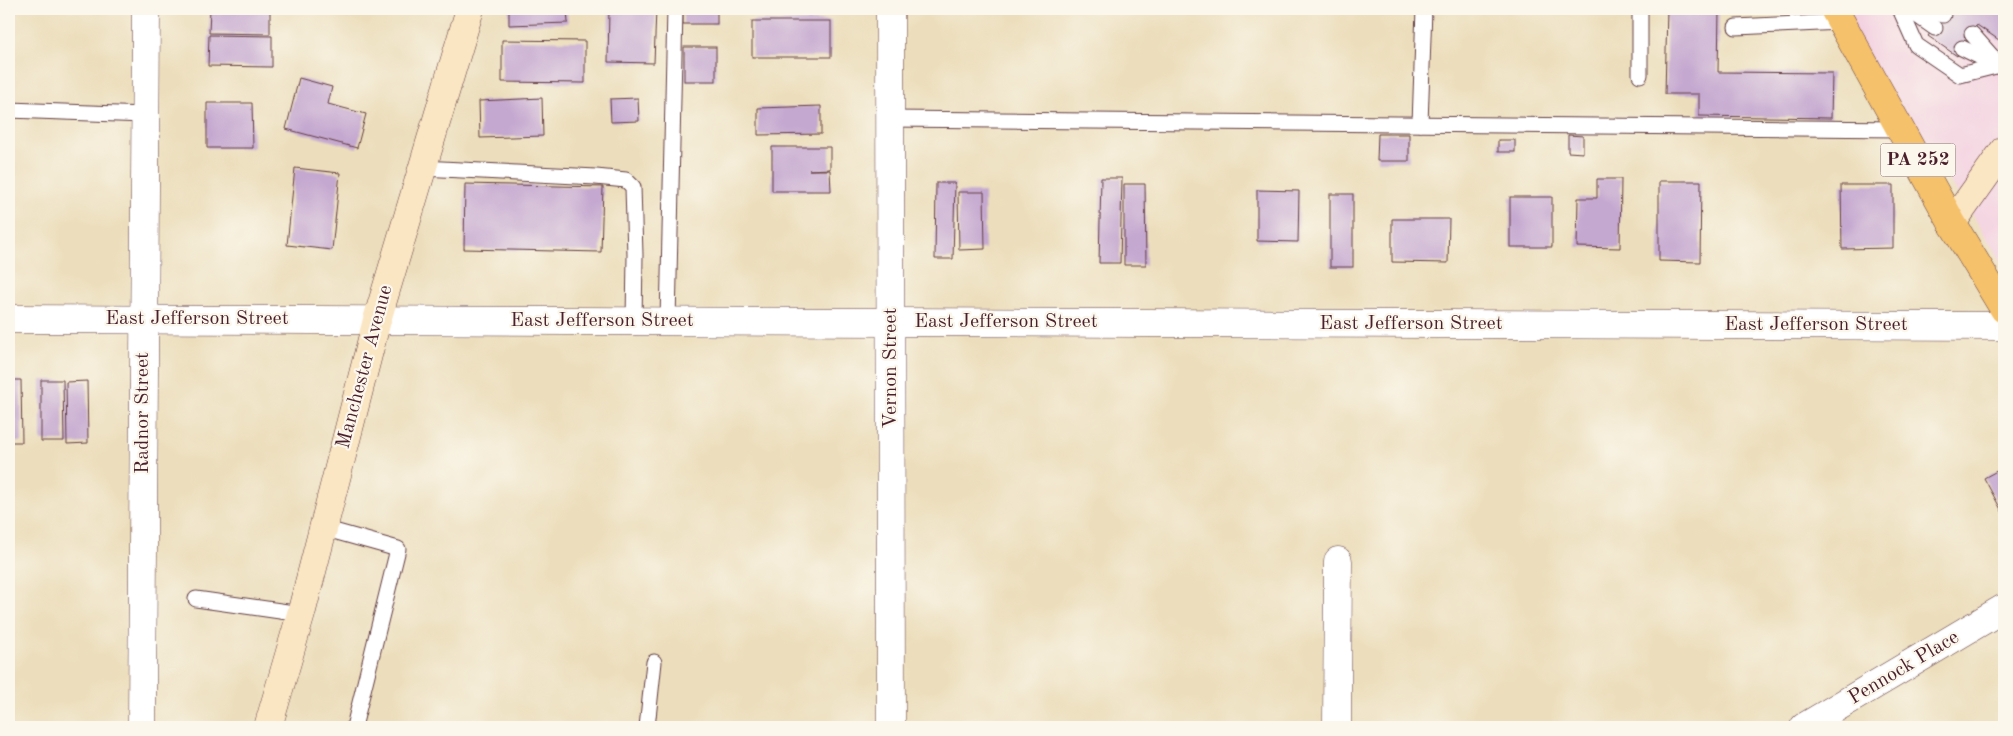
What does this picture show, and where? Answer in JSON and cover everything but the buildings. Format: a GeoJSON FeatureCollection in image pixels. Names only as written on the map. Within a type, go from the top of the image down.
{"type":"FeatureCollection","features":[{"type":"Feature","properties":{"kind":"main road","name":"PA 252"},"geometry":{"type":"LineString","coordinates":[[1838,15],[1952,223],[2004,309]]}},
{"type":"Feature","properties":{"kind":"street","name":"Radnor Street"},"geometry":{"type":"LineString","coordinates":[[142,727],[146,9]]}},
{"type":"Feature","properties":{"kind":"street","name":"Manchester Avenue"},"geometry":{"type":"LineString","coordinates":[[268,727],[323,528],[376,320],[470,9]]}},
{"type":"Feature","properties":{"kind":"street","name":"Vernon Street"},"geometry":{"type":"LineString","coordinates":[[890,9],[891,727]]}},
{"type":"Feature","properties":{"kind":"street"},"geometry":{"type":"LineString","coordinates":[[1952,223],[2004,150]]}},
{"type":"Feature","properties":{"kind":"street","name":"East Jefferson Street"},"geometry":{"type":"LineString","coordinates":[[9,318],[2004,326]]}},
{"type":"Feature","properties":{"kind":"street"},"geometry":{"type":"LineString","coordinates":[[1337,727],[1338,561]]}},
{"type":"Feature","properties":{"kind":"street","name":"Pennock Place"},"geometry":{"type":"LineString","coordinates":[[1804,727],[2004,608]]}},
{"type":"Feature","properties":{"kind":"lane"},"geometry":{"type":"LineString","coordinates":[[668,321],[675,9]]}},
{"type":"Feature","properties":{"kind":"lane"},"geometry":{"type":"LineString","coordinates":[[1420,124],[1424,9]]}},
{"type":"Feature","properties":{"kind":"lane"},"geometry":{"type":"LineString","coordinates":[[1640,9],[1640,75]]}},
{"type":"Feature","properties":{"kind":"lane"},"geometry":{"type":"LineString","coordinates":[[1900,9],[1916,45],[1960,75],[2003,64]]}},
{"type":"Feature","properties":{"kind":"lane"},"geometry":{"type":"LineString","coordinates":[[1908,9],[1939,22],[1924,9]]}},
{"type":"Feature","properties":{"kind":"lane"},"geometry":{"type":"LineString","coordinates":[[1736,27],[1838,15]]}},
{"type":"Feature","properties":{"kind":"lane"},"geometry":{"type":"LineString","coordinates":[[1972,34],[2003,64]]}},
{"type":"Feature","properties":{"kind":"lane"},"geometry":{"type":"LineString","coordinates":[[1962,48],[2003,64]]}},
{"type":"Feature","properties":{"kind":"lane"},"geometry":{"type":"LineString","coordinates":[[9,110],[145,115]]}},
{"type":"Feature","properties":{"kind":"lane"},"geometry":{"type":"LineString","coordinates":[[890,119],[1900,129]]}},
{"type":"Feature","properties":{"kind":"lane"},"geometry":{"type":"LineString","coordinates":[[422,168],[626,180],[633,187],[634,321]]}},
{"type":"Feature","properties":{"kind":"lane"},"geometry":{"type":"LineString","coordinates":[[323,528],[398,550],[354,727]]}},
{"type":"Feature","properties":{"kind":"lane"},"geometry":{"type":"LineString","coordinates":[[196,599],[300,614]]}},
{"type":"Feature","properties":{"kind":"lane"},"geometry":{"type":"LineString","coordinates":[[647,727],[654,662]]}},
{"type":"Feature","properties":{"kind":"shaded area"},"geometry":{"type":"Polygon","coordinates":[[[1830,9],[2004,9],[2004,267],[1974,217],[1830,9]]]}}]}
